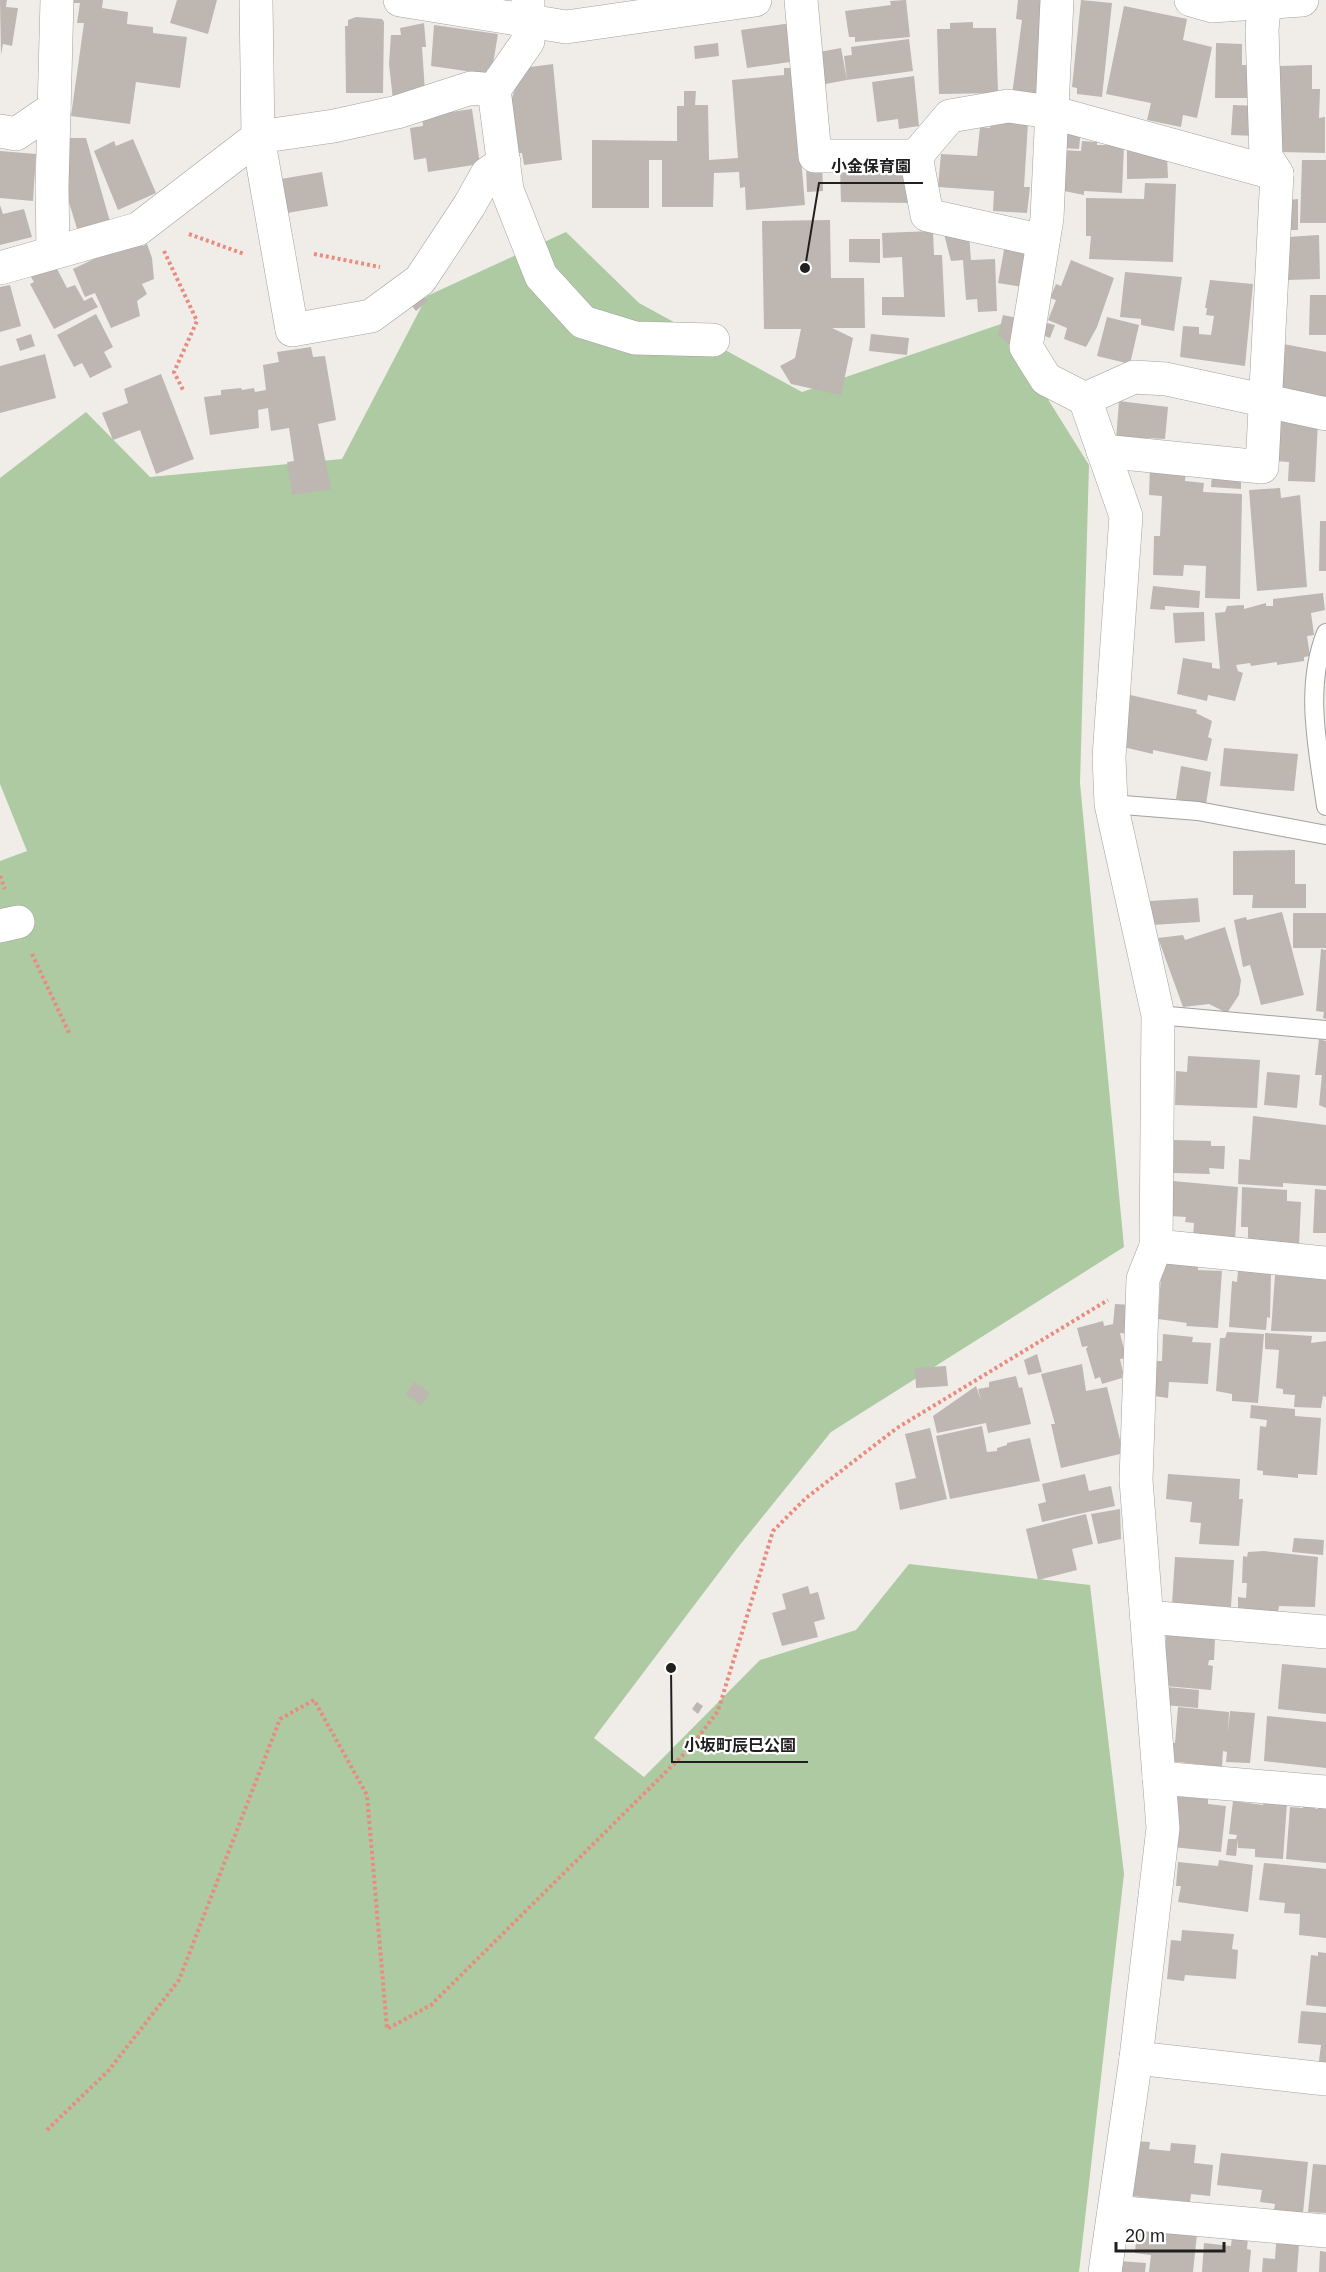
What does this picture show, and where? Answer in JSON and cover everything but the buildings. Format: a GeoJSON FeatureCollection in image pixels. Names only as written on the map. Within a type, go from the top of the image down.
{"type":"FeatureCollection","features":[{"type":"Feature","properties":{"kind":"street"},"geometry":{"type":"LineString","coordinates":[[53,252],[57,0]]}},
{"type":"Feature","properties":{"kind":"street"},"geometry":{"type":"LineString","coordinates":[[256,0],[258,137],[292,330],[371,316],[420,280],[469,206],[486,174],[504,162]]}},
{"type":"Feature","properties":{"kind":"street"},"geometry":{"type":"LineString","coordinates":[[400,0],[528,11],[566,27],[755,0]]}},
{"type":"Feature","properties":{"kind":"street"},"geometry":{"type":"LineString","coordinates":[[801,0],[815,156],[916,156],[950,116],[1008,106],[1051,112],[1277,174]]}},
{"type":"Feature","properties":{"kind":"street"},"geometry":{"type":"LineString","coordinates":[[1057,0],[1047,218],[1026,347],[1046,379],[1085,399],[1126,516],[1109,756],[1112,804],[1158,1015],[1156,1246],[1143,1279],[1136,1480],[1163,1828],[1136,2058],[1105,2272]]}},
{"type":"Feature","properties":{"kind":"street"},"geometry":{"type":"LineString","coordinates":[[1191,0],[1212,6],[1302,0]]}},
{"type":"Feature","properties":{"kind":"street"},"geometry":{"type":"LineString","coordinates":[[1103,451],[1262,467],[1277,174],[1266,157],[1262,29],[1265,1]]}},
{"type":"Feature","properties":{"kind":"street"},"geometry":{"type":"LineString","coordinates":[[528,11],[528,41],[494,90],[507,190],[541,276],[583,322],[635,338],[713,340]]}},
{"type":"Feature","properties":{"kind":"street"},"geometry":{"type":"LineString","coordinates":[[0,268],[138,229],[258,137],[334,126],[397,112],[471,88],[494,90]]}},
{"type":"Feature","properties":{"kind":"street"},"geometry":{"type":"LineString","coordinates":[[0,131],[16,134],[54,108]]}},
{"type":"Feature","properties":{"kind":"street"},"geometry":{"type":"LineString","coordinates":[[916,156],[927,215],[1043,241]]}},
{"type":"Feature","properties":{"kind":"street"},"geometry":{"type":"LineString","coordinates":[[1085,399],[1134,378],[1166,380],[1326,414]]}},
{"type":"Feature","properties":{"kind":"street"},"geometry":{"type":"LineString","coordinates":[[1156,1246],[1326,1263]]}},
{"type":"Feature","properties":{"kind":"street"},"geometry":{"type":"LineString","coordinates":[[1147,1617],[1326,1632]]}},
{"type":"Feature","properties":{"kind":"street"},"geometry":{"type":"LineString","coordinates":[[1159,1778],[1326,1792]]}},
{"type":"Feature","properties":{"kind":"street"},"geometry":{"type":"LineString","coordinates":[[1136,2058],[1326,2079]]}},
{"type":"Feature","properties":{"kind":"street"},"geometry":{"type":"LineString","coordinates":[[1114,2212],[1326,2231]]}},
{"type":"Feature","properties":{"kind":"lane"},"geometry":{"type":"LineString","coordinates":[[1326,633],[1321,645],[1313,708],[1326,806]]}},
{"type":"Feature","properties":{"kind":"lane"},"geometry":{"type":"LineString","coordinates":[[1112,804],[1198,811],[1326,835]]}},
{"type":"Feature","properties":{"kind":"lane"},"geometry":{"type":"LineString","coordinates":[[1158,1015],[1326,1030]]}},
{"type":"Feature","properties":{"kind":"path"},"geometry":{"type":"LineString","coordinates":[[150,220],[279,258],[389,269],[407,289]]}},
{"type":"Feature","properties":{"kind":"path"},"geometry":{"type":"LineString","coordinates":[[150,220],[197,321],[174,372],[183,390]]}},
{"type":"Feature","properties":{"kind":"path"},"geometry":{"type":"LineString","coordinates":[[0,876],[9,924],[70,1035]]}},
{"type":"Feature","properties":{"kind":"path"},"geometry":{"type":"LineString","coordinates":[[47,2130],[109,2070],[179,1980],[280,1719],[314,1700],[367,1795],[387,2029],[431,2005],[690,1748],[718,1711],[773,1531],[806,1498],[897,1428],[1143,1279]]}},
{"type":"Feature","properties":{"kind":"green space"},"geometry":{"type":"Polygon","coordinates":[[[566,232],[639,303],[802,392],[1001,324],[1089,465],[1080,783],[1124,1247],[831,1432],[739,1546],[594,1738],[644,1777],[760,1660],[856,1630],[909,1564],[1090,1585],[1124,1874],[1079,2272],[0,2272],[0,861],[27,851],[0,784],[0,478],[86,412],[150,477],[342,459],[427,296],[566,232]]]}},
{"type":"Feature","properties":{"kind":"place","name":"小金保育園"},"geometry":{"type":"Point","coordinates":[805,268]}},
{"type":"Feature","properties":{"kind":"place","name":"小坂町辰巳公園"},"geometry":{"type":"Point","coordinates":[671,1668]}}]}
